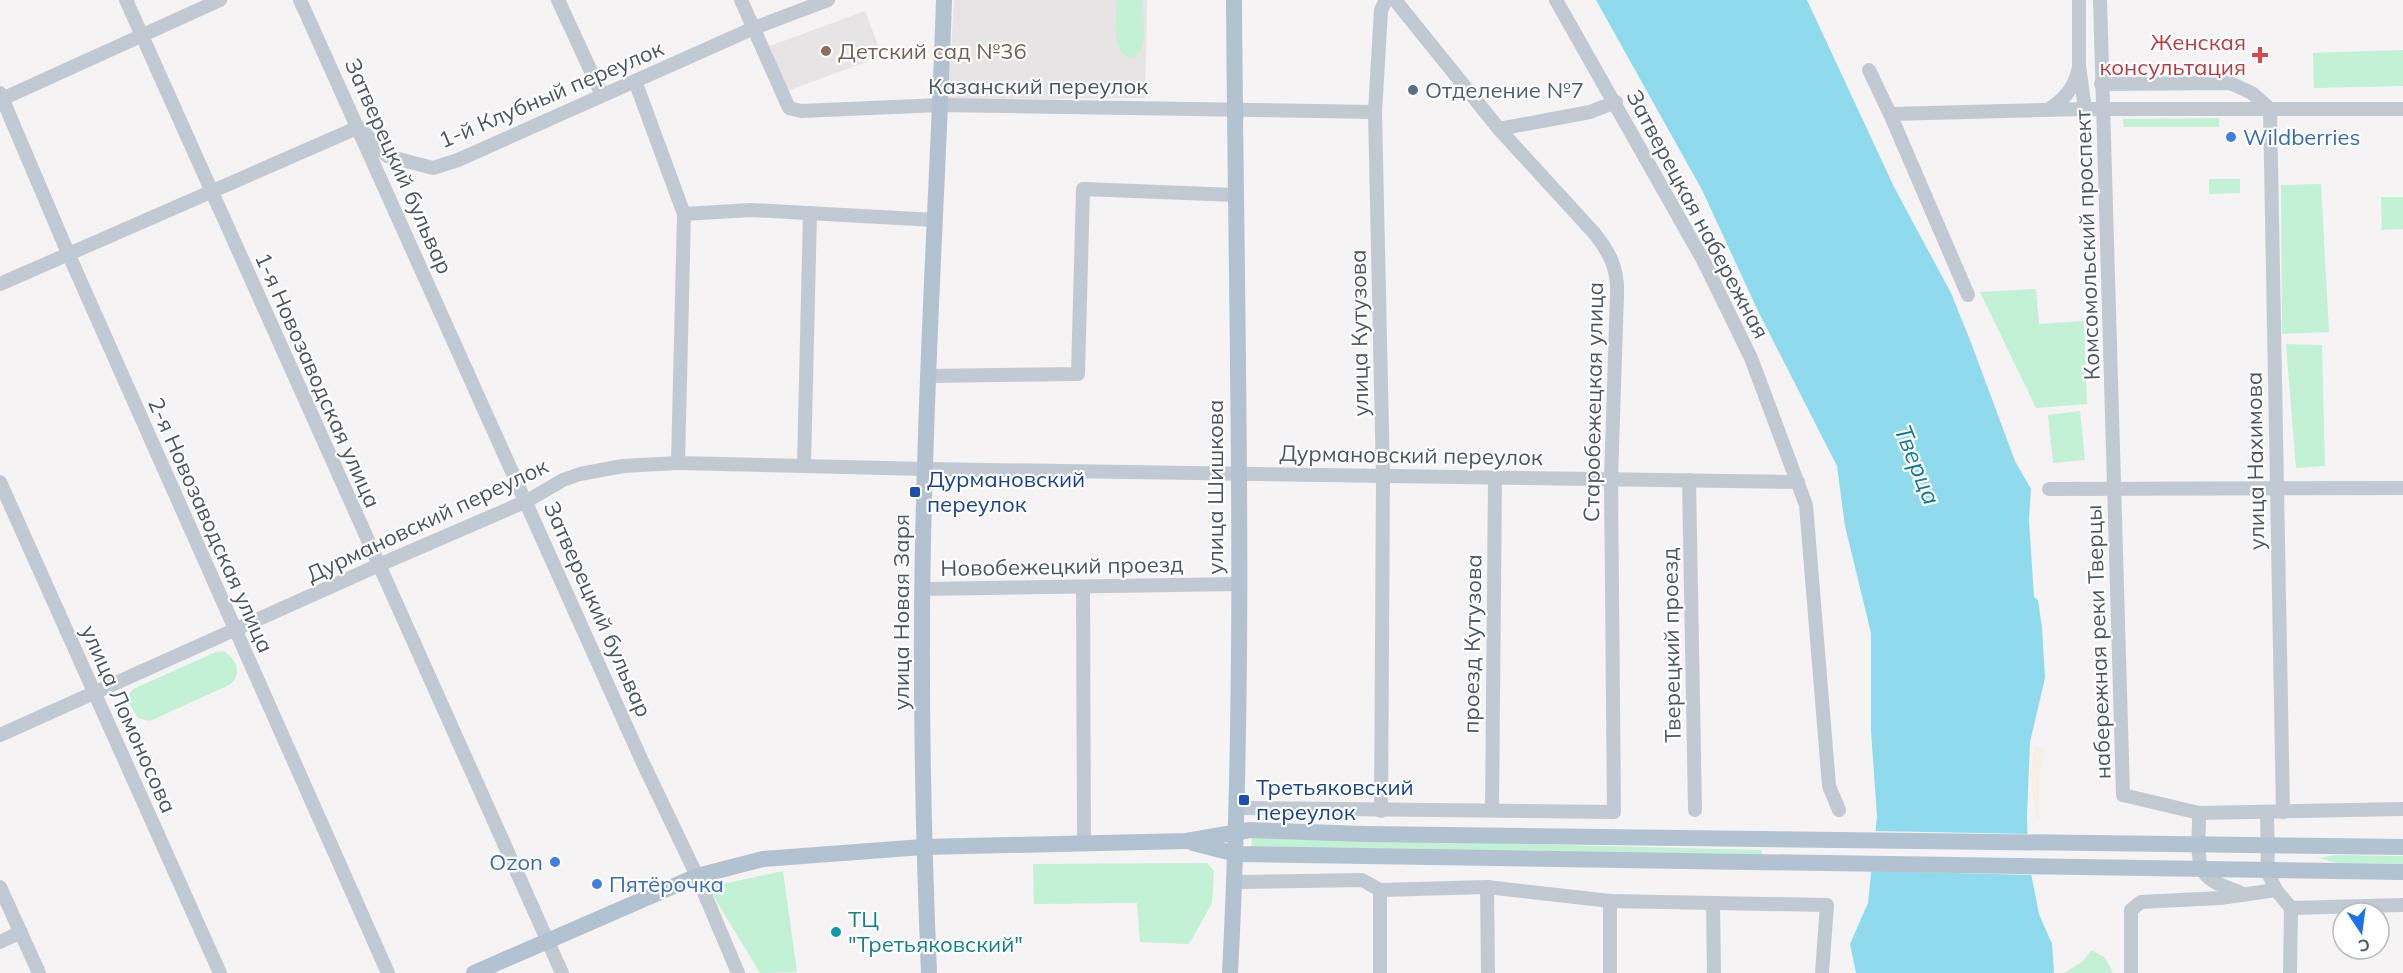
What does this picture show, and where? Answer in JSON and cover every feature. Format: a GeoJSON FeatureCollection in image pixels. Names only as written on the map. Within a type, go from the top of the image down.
{"type":"FeatureCollection","features":[{"type":"Feature","properties":{"kind":"main road","name":"улица Новая Заря"},"geometry":{"type":"LineString","coordinates":[[929,973],[923,847],[922,589],[928,376],[944,0]]}},
{"type":"Feature","properties":{"kind":"main road","name":"улица Шишкова"},"geometry":{"type":"LineString","coordinates":[[1230,973],[1237,808],[1238,584],[1234,0]]}},
{"type":"Feature","properties":{"kind":"main road"},"geometry":{"type":"LineString","coordinates":[[474,973],[697,876],[741,863],[786,856],[923,847],[1186,842],[1250,830],[1365,834],[2403,847]]}},
{"type":"Feature","properties":{"kind":"main road"},"geometry":{"type":"LineString","coordinates":[[1186,842],[1236,854],[2403,872]]}},
{"type":"Feature","properties":{"kind":"street","name":"1-я Новозаводская улица"},"geometry":{"type":"LineString","coordinates":[[126,0],[561,973]]}},
{"type":"Feature","properties":{"kind":"street"},"geometry":{"type":"LineString","coordinates":[[1,97],[220,0]]}},
{"type":"Feature","properties":{"kind":"street","name":"Затверецкий бульвар"},"geometry":{"type":"LineString","coordinates":[[300,0],[642,761],[697,876],[738,973]]}},
{"type":"Feature","properties":{"kind":"street"},"geometry":{"type":"LineString","coordinates":[[558,0],[602,95]]}},
{"type":"Feature","properties":{"kind":"street"},"geometry":{"type":"LineString","coordinates":[[741,0],[754,28]]}},
{"type":"Feature","properties":{"kind":"street","name":"1-й Клубный переулок"},"geometry":{"type":"LineString","coordinates":[[359,128],[387,156],[433,168],[458,160],[754,28],[828,0]]}},
{"type":"Feature","properties":{"kind":"street","name":"улица Кутузова"},"geometry":{"type":"LineString","coordinates":[[1380,811],[1383,477],[1375,111],[1381,10],[1386,0]]}},
{"type":"Feature","properties":{"kind":"street","name":"Старобежецкая улица"},"geometry":{"type":"LineString","coordinates":[[1395,0],[1499,129],[1595,234],[1613,261],[1617,284],[1611,479],[1614,812],[1491,810]]}},
{"type":"Feature","properties":{"kind":"street","name":"Затверецкая набережная"},"geometry":{"type":"LineString","coordinates":[[1556,0],[1616,102],[1703,260],[1746,348],[1798,482],[1806,505],[1829,786],[1839,810]]}},
{"type":"Feature","properties":{"kind":"street","name":"Комсомольский проспект"},"geometry":{"type":"LineString","coordinates":[[2079,0],[2079,66],[2085,109]]}},
{"type":"Feature","properties":{"kind":"street","name":"Комсомольский проспект"},"geometry":{"type":"LineString","coordinates":[[2100,0],[2115,488]]}},
{"type":"Feature","properties":{"kind":"street","name":"Казанский переулок"},"geometry":{"type":"LineString","coordinates":[[754,28],[789,108],[801,111],[940,105],[1375,111]]}},
{"type":"Feature","properties":{"kind":"street"},"geometry":{"type":"LineString","coordinates":[[2079,48],[2084,54],[2090,55],[2095,54],[2100,47]]}},
{"type":"Feature","properties":{"kind":"street","name":"Комсомольский проспект"},"geometry":{"type":"LineString","coordinates":[[2048,110],[2063,99],[2072,88],[2079,66]]}},
{"type":"Feature","properties":{"kind":"street"},"geometry":{"type":"LineString","coordinates":[[1869,70],[1968,296]]}},
{"type":"Feature","properties":{"kind":"street"},"geometry":{"type":"LineString","coordinates":[[635,81],[684,214],[678,463]]}},
{"type":"Feature","properties":{"kind":"street"},"geometry":{"type":"LineString","coordinates":[[2101,84],[2230,83],[2252,93],[2270,109]]}},
{"type":"Feature","properties":{"kind":"street","name":"2-я Новозаводская улица"},"geometry":{"type":"LineString","coordinates":[[1,97],[234,631],[388,973]]}},
{"type":"Feature","properties":{"kind":"street"},"geometry":{"type":"LineString","coordinates":[[1499,129],[1590,112],[1616,102]]}},
{"type":"Feature","properties":{"kind":"street"},"geometry":{"type":"LineString","coordinates":[[1890,114],[2085,109],[2403,109]]}},
{"type":"Feature","properties":{"kind":"street","name":"улица Нахимова"},"geometry":{"type":"LineString","coordinates":[[2270,109],[2283,812]]}},
{"type":"Feature","properties":{"kind":"street"},"geometry":{"type":"LineString","coordinates":[[0,284],[359,128]]}},
{"type":"Feature","properties":{"kind":"street"},"geometry":{"type":"LineString","coordinates":[[928,376],[1078,374],[1083,189],[1236,195]]}},
{"type":"Feature","properties":{"kind":"street"},"geometry":{"type":"LineString","coordinates":[[684,214],[751,210],[935,220]]}},
{"type":"Feature","properties":{"kind":"street"},"geometry":{"type":"LineString","coordinates":[[804,465],[810,213]]}},
{"type":"Feature","properties":{"kind":"street","name":"Дурмановский переулок"},"geometry":{"type":"LineString","coordinates":[[0,735],[526,501],[563,480],[580,474],[623,466],[678,463],[1383,477],[1798,482]]}},
{"type":"Feature","properties":{"kind":"street","name":"проезд Кутузова"},"geometry":{"type":"LineString","coordinates":[[1491,810],[1495,478]]}},
{"type":"Feature","properties":{"kind":"street","name":"Тверецкий проезд"},"geometry":{"type":"LineString","coordinates":[[1689,480],[1695,810]]}},
{"type":"Feature","properties":{"kind":"street","name":"улица Ломоносова"},"geometry":{"type":"LineString","coordinates":[[0,482],[220,973]]}},
{"type":"Feature","properties":{"kind":"street","name":"набережная реки Тверцы"},"geometry":{"type":"LineString","coordinates":[[2115,488],[2123,795],[2199,813]]}},
{"type":"Feature","properties":{"kind":"street"},"geometry":{"type":"LineString","coordinates":[[2049,489],[2403,488]]}},
{"type":"Feature","properties":{"kind":"street","name":"Новобежецкий проезд"},"geometry":{"type":"LineString","coordinates":[[922,589],[1238,584]]}},
{"type":"Feature","properties":{"kind":"street"},"geometry":{"type":"LineString","coordinates":[[1083,587],[1084,843]]}},
{"type":"Feature","properties":{"kind":"street"},"geometry":{"type":"LineString","coordinates":[[1237,808],[1380,811],[1491,810]]}},
{"type":"Feature","properties":{"kind":"street"},"geometry":{"type":"LineString","coordinates":[[2241,893],[2218,884],[2205,875],[2200,861],[2199,813],[2403,809]]}},
{"type":"Feature","properties":{"kind":"street"},"geometry":{"type":"LineString","coordinates":[[2267,812],[2268,873],[2276,890],[2291,908],[2290,973]]}},
{"type":"Feature","properties":{"kind":"street"},"geometry":{"type":"LineString","coordinates":[[1235,882],[1362,880],[1380,890],[1487,887],[1610,901],[1827,905],[1822,973]]}},
{"type":"Feature","properties":{"kind":"street"},"geometry":{"type":"LineString","coordinates":[[0,887],[39,973]]}},
{"type":"Feature","properties":{"kind":"street"},"geometry":{"type":"LineString","coordinates":[[1487,887],[1488,973]]}},
{"type":"Feature","properties":{"kind":"street"},"geometry":{"type":"LineString","coordinates":[[1380,890],[1380,973]]}},
{"type":"Feature","properties":{"kind":"street"},"geometry":{"type":"LineString","coordinates":[[2131,973],[2131,910],[2141,902],[2178,902],[2276,890]]}},
{"type":"Feature","properties":{"kind":"street"},"geometry":{"type":"LineString","coordinates":[[1610,901],[1610,973]]}},
{"type":"Feature","properties":{"kind":"street"},"geometry":{"type":"LineString","coordinates":[[1713,903],[1714,973]]}},
{"type":"Feature","properties":{"kind":"street"},"geometry":{"type":"LineString","coordinates":[[2291,908],[2403,905]]}},
{"type":"Feature","properties":{"kind":"street"},"geometry":{"type":"LineString","coordinates":[[0,942],[21,933]]}},
{"type":"Feature","properties":{"kind":"shaded area"},"geometry":{"type":"Polygon","coordinates":[[[954,0],[1147,0],[1145,98],[948,99],[954,0]]]}},
{"type":"Feature","properties":{"kind":"shaded area","name":"Детский сад №36"},"geometry":{"type":"Polygon","coordinates":[[[865,11],[882,56],[787,91],[770,46],[865,11]]]}},
{"type":"Feature","properties":{"kind":"green space"},"geometry":{"type":"Polygon","coordinates":[[[1117,0],[1142,0],[1144,23],[1142,48],[1133,58],[1126,56],[1118,43],[1116,35],[1117,0]]]}},
{"type":"Feature","properties":{"kind":"green space"},"geometry":{"type":"Polygon","coordinates":[[[2403,50],[2403,86],[2314,88],[2313,53],[2403,50]]]}},
{"type":"Feature","properties":{"kind":"green space"},"geometry":{"type":"Polygon","coordinates":[[[2219,118],[2219,127],[2124,127],[2123,119],[2219,118]]]}},
{"type":"Feature","properties":{"kind":"green space"},"geometry":{"type":"Polygon","coordinates":[[[2209,179],[2240,179],[2240,193],[2209,194],[2209,179]]]}},
{"type":"Feature","properties":{"kind":"green space"},"geometry":{"type":"Polygon","coordinates":[[[2321,184],[2329,332],[2282,334],[2281,185],[2321,184]]]}},
{"type":"Feature","properties":{"kind":"green space"},"geometry":{"type":"Polygon","coordinates":[[[2381,197],[2403,197],[2403,229],[2382,230],[2381,197]]]}},
{"type":"Feature","properties":{"kind":"green space"},"geometry":{"type":"Polygon","coordinates":[[[2036,289],[2039,324],[2084,321],[2087,404],[2036,408],[1980,292],[2036,289]]]}},
{"type":"Feature","properties":{"kind":"green space"},"geometry":{"type":"Polygon","coordinates":[[[2286,344],[2322,345],[2325,466],[2296,468],[2286,344]]]}},
{"type":"Feature","properties":{"kind":"green space"},"geometry":{"type":"Polygon","coordinates":[[[2080,411],[2085,460],[2053,463],[2048,415],[2080,411]]]}},
{"type":"Feature","properties":{"kind":"green space"},"geometry":{"type":"Polygon","coordinates":[[[223,651],[232,658],[237,672],[229,685],[150,721],[138,718],[129,703],[129,695],[133,689],[216,652],[223,651]]]}},
{"type":"Feature","properties":{"kind":"green space"},"geometry":{"type":"Polygon","coordinates":[[[1252,837],[1762,850],[1762,856],[1251,848],[1252,837]]]}},
{"type":"Feature","properties":{"kind":"green space"},"geometry":{"type":"Polygon","coordinates":[[[2336,855],[2403,856],[2403,864],[2336,863],[2319,858],[2336,855]]]}},
{"type":"Feature","properties":{"kind":"green space"},"geometry":{"type":"Polygon","coordinates":[[[1207,863],[1214,871],[1212,903],[1189,944],[1140,942],[1137,903],[1034,904],[1033,864],[1207,863]]]}},
{"type":"Feature","properties":{"kind":"green space"},"geometry":{"type":"Polygon","coordinates":[[[783,871],[797,972],[760,973],[708,887],[783,871]]]}},
{"type":"Feature","properties":{"kind":"green space"},"geometry":{"type":"Polygon","coordinates":[[[2092,950],[2105,958],[2113,973],[2064,973],[2082,962],[2092,950]]]}},
{"type":"Feature","properties":{"kind":"sand"},"geometry":{"type":"Polygon","coordinates":[[[2034,746],[2046,749],[2039,775],[2039,821],[2037,822],[2031,783],[2034,746]]]}},
{"type":"Feature","properties":{"kind":"water","name":"Тверца"},"geometry":{"type":"Polygon","coordinates":[[[1596,0],[1807,0],[1894,187],[1951,293],[2015,461],[2031,489],[2029,520],[2034,597],[2038,600],[2042,628],[2045,678],[2030,742],[2028,858],[2039,914],[2052,944],[2054,973],[1856,973],[1850,944],[1868,903],[1877,816],[1871,731],[1871,633],[1845,526],[1837,466],[1758,311],[1702,190],[1596,0]]]}},
{"type":"Feature","properties":{"kind":"pier"},"geometry":{"type":"Polygon","coordinates":[[[1873,831],[2031,834],[2031,858],[2035,875],[1868,871],[1873,831]]]}},
{"type":"Feature","properties":{"kind":"place","name":"Детский сад №36"},"geometry":{"type":"Point","coordinates":[826,51]}},
{"type":"Feature","properties":{"kind":"place","name":"Женская консультация"},"geometry":{"type":"Point","coordinates":[2260,55]}},
{"type":"Feature","properties":{"kind":"place","name":"Отделение №7"},"geometry":{"type":"Point","coordinates":[1413,90]}},
{"type":"Feature","properties":{"kind":"place","name":"Wildberries"},"geometry":{"type":"Point","coordinates":[2231,137]}},
{"type":"Feature","properties":{"kind":"place","name":"Дурмановский переулок"},"geometry":{"type":"Point","coordinates":[915,492]}},
{"type":"Feature","properties":{"kind":"place","name":"Третьяковский переулок"},"geometry":{"type":"Point","coordinates":[1244,800]}},
{"type":"Feature","properties":{"kind":"place","name":"Ozon"},"geometry":{"type":"Point","coordinates":[555,862]}},
{"type":"Feature","properties":{"kind":"place","name":"Пятёрочка"},"geometry":{"type":"Point","coordinates":[597,884]}},
{"type":"Feature","properties":{"kind":"place","name":"ТЦ \"Третьяковский\""},"geometry":{"type":"Point","coordinates":[836,932]}}]}
